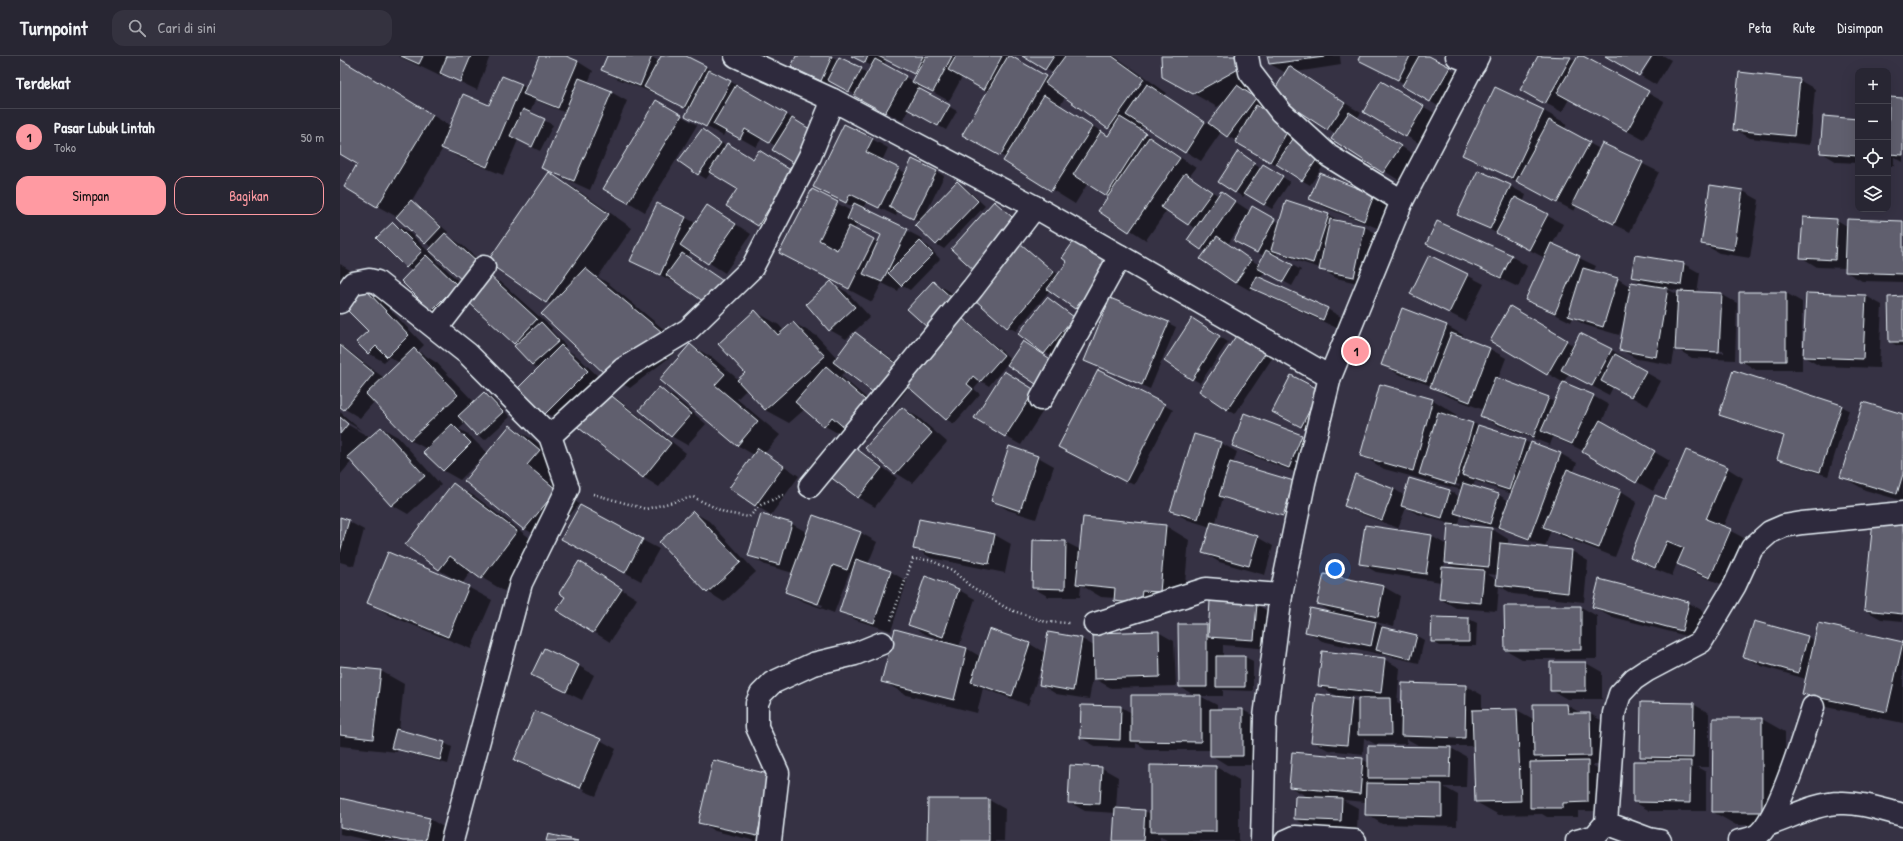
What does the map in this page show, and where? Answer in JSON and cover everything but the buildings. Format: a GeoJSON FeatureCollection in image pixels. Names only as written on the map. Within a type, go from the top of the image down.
{"type":"FeatureCollection","features":[{"type":"Feature","properties":{"kind":"street"},"geometry":{"type":"LineString","coordinates":[[736,56],[833,100],[1035,207],[1330,377]]}},
{"type":"Feature","properties":{"kind":"street"},"geometry":{"type":"LineString","coordinates":[[1247,56],[1250,72],[1281,112],[1329,156],[1402,201]]}},
{"type":"Feature","properties":{"kind":"street"},"geometry":{"type":"LineString","coordinates":[[1262,841],[1265,717],[1280,594],[1304,483],[1330,377],[1402,201],[1470,58]]}},
{"type":"Feature","properties":{"kind":"street"},"geometry":{"type":"LineString","coordinates":[[550,436],[624,369],[688,330],[752,268],[810,156],[833,100]]}},
{"type":"Feature","properties":{"kind":"street"},"geometry":{"type":"LineString","coordinates":[[810,486],[973,288],[1035,207]]}},
{"type":"Feature","properties":{"kind":"street"},"geometry":{"type":"LineString","coordinates":[[1041,399],[1120,256]]}},
{"type":"Feature","properties":{"kind":"street"},"geometry":{"type":"LineString","coordinates":[[437,328],[484,267]]}},
{"type":"Feature","properties":{"kind":"street"},"geometry":{"type":"LineString","coordinates":[[340,302],[353,283],[361,280],[377,282],[437,328],[468,354],[550,436],[568,488],[521,583],[452,841]]}},
{"type":"Feature","properties":{"kind":"street"},"geometry":{"type":"LineString","coordinates":[[1577,841],[1595,836],[1606,823],[1614,713],[1620,694],[1634,679],[1646,671],[1701,642],[1734,585],[1752,548],[1770,532],[1784,526],[1809,522],[1903,513]]}},
{"type":"Feature","properties":{"kind":"street"},"geometry":{"type":"LineString","coordinates":[[1095,624],[1206,589],[1280,594]]}},
{"type":"Feature","properties":{"kind":"street"},"geometry":{"type":"LineString","coordinates":[[770,841],[778,773],[757,727],[757,704],[761,694],[772,683],[813,664],[855,654],[882,643]]}},
{"type":"Feature","properties":{"kind":"street"},"geometry":{"type":"LineString","coordinates":[[1739,841],[1758,835],[1773,815],[1813,707]]}},
{"type":"Feature","properties":{"kind":"street"},"geometry":{"type":"LineString","coordinates":[[1767,825],[1788,819],[1818,807],[1839,803],[1862,805],[1903,815]]}},
{"type":"Feature","properties":{"kind":"street"},"geometry":{"type":"LineString","coordinates":[[1606,823],[1649,839],[1660,841]]}},
{"type":"Feature","properties":{"kind":"street"},"geometry":{"type":"LineString","coordinates":[[1286,841],[1295,838],[1355,841]]}},
{"type":"Feature","properties":{"kind":"path"},"geometry":{"type":"LineString","coordinates":[[568,488],[646,509],[693,497],[726,513],[750,517],[761,505],[777,497],[810,486]]}},
{"type":"Feature","properties":{"kind":"path"},"geometry":{"type":"LineString","coordinates":[[882,643],[913,559],[930,560],[952,570],[969,585],[1008,609],[1046,622],[1095,624]]}},
{"type":"Feature","properties":{"kind":"place","name":"Pasar Lubuk Lintah"},"geometry":{"type":"Point","coordinates":[1356,351]}}]}
